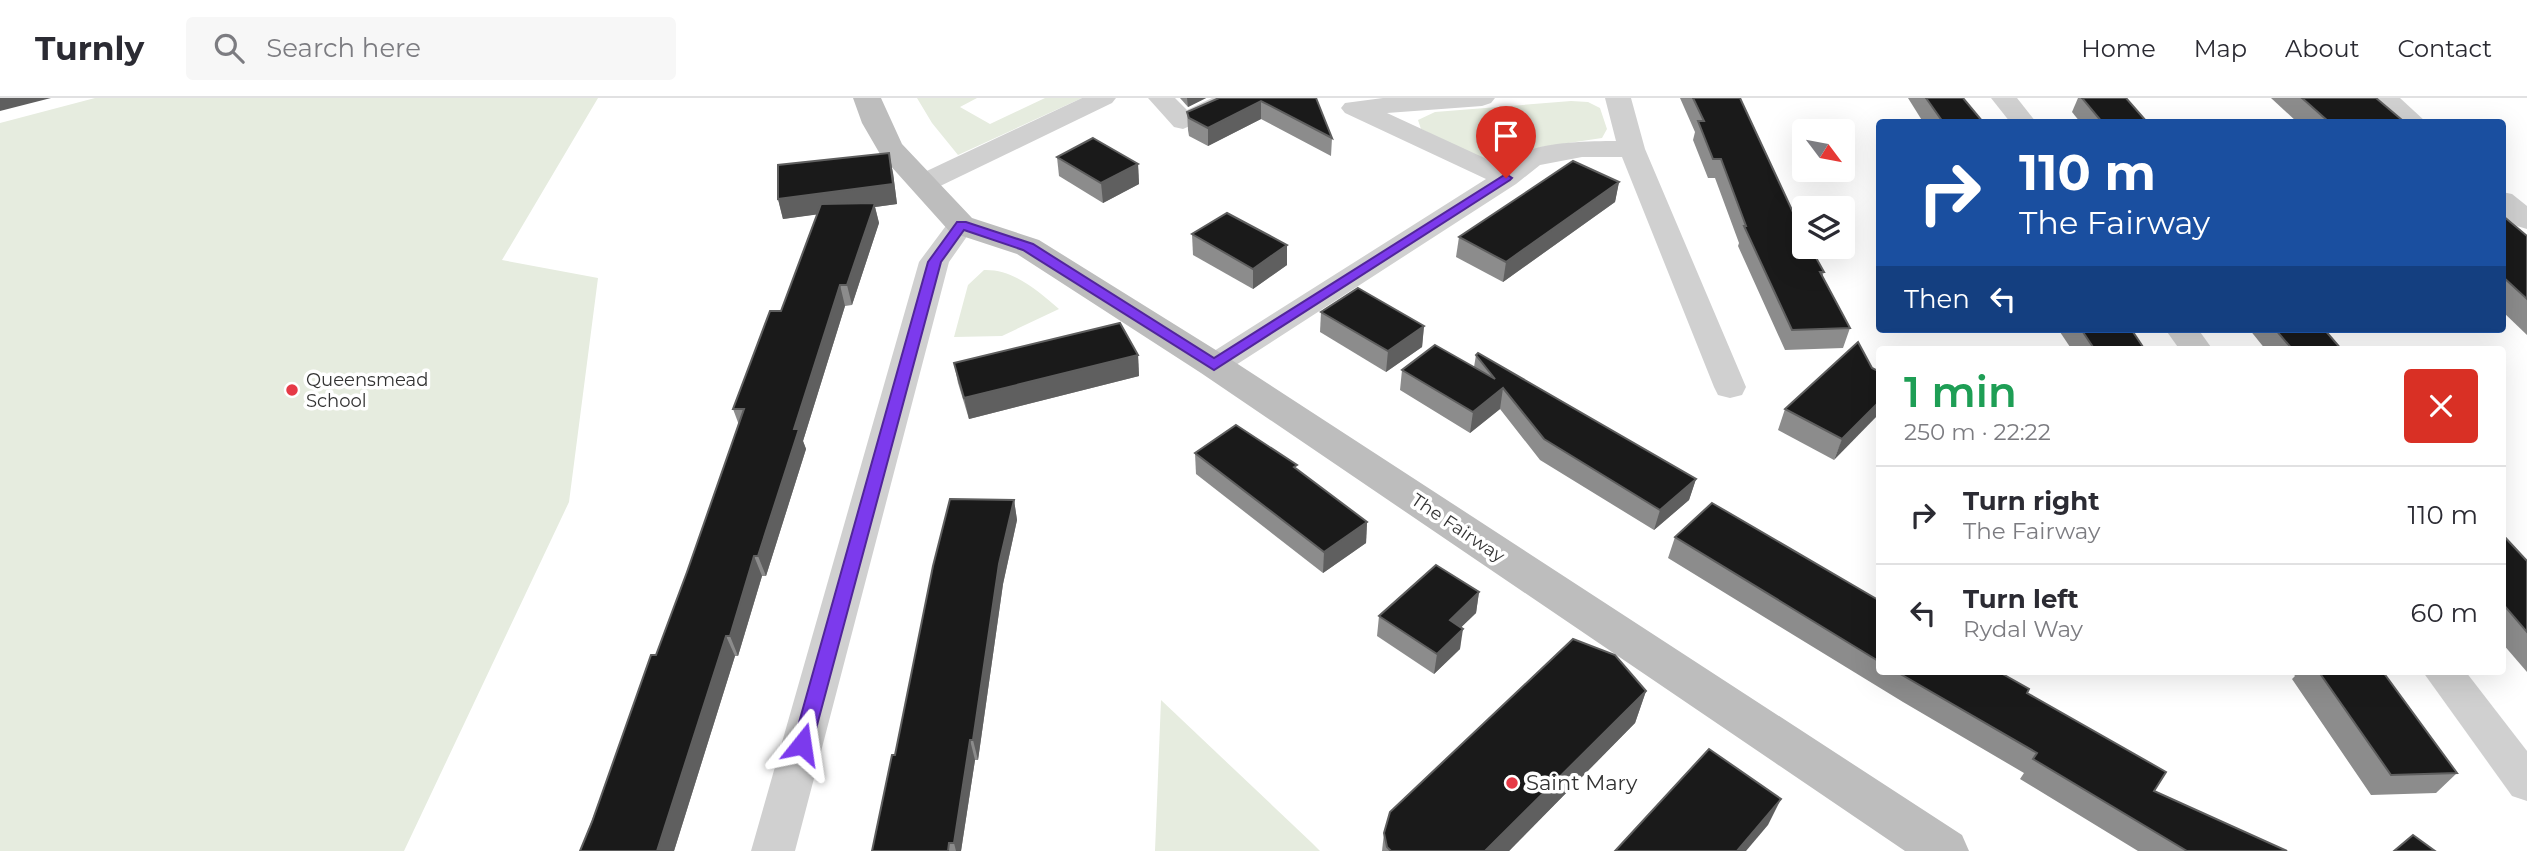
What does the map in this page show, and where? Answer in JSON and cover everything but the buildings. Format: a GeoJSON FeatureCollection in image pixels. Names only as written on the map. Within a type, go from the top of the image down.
{"type":"FeatureCollection","features":[{"type":"Feature","properties":{"kind":"street"},"geometry":{"type":"LineString","coordinates":[[773,851],[934,262],[961,225],[890,148],[876,123],[867,98]]}},
{"type":"Feature","properties":{"kind":"street"},"geometry":{"type":"LineString","coordinates":[[924,183],[1103,98]]}},
{"type":"Feature","properties":{"kind":"street"},"geometry":{"type":"LineString","coordinates":[[1161,98],[1183,121],[1233,98]]}},
{"type":"Feature","properties":{"kind":"street"},"geometry":{"type":"LineString","coordinates":[[1482,98],[1354,108],[1506,178]]}},
{"type":"Feature","properties":{"kind":"street"},"geometry":{"type":"LineString","coordinates":[[1618,98],[1632,149],[1731,387]]}},
{"type":"Feature","properties":{"kind":"street"},"geometry":{"type":"LineString","coordinates":[[2004,98],[2021,119]]}},
{"type":"Feature","properties":{"kind":"street"},"geometry":{"type":"LineString","coordinates":[[2384,98],[2409,119]]}},
{"type":"Feature","properties":{"kind":"street"},"geometry":{"type":"LineString","coordinates":[[1214,365],[1506,178],[1531,159],[1582,149],[1632,149]]}},
{"type":"Feature","properties":{"kind":"street"},"geometry":{"type":"LineString","coordinates":[[2506,203],[2527,220]]}},
{"type":"Feature","properties":{"kind":"street","name":"The Fairway"},"geometry":{"type":"LineString","coordinates":[[961,225],[1028,247],[1214,365],[1945,851]]}},
{"type":"Feature","properties":{"kind":"street"},"geometry":{"type":"LineString","coordinates":[[2444,675],[2527,783]]}},
{"type":"Feature","properties":{"kind":"shaded area","name":"Queensmead School"},"geometry":{"type":"Polygon","coordinates":[[[95,98],[598,98],[502,260],[598,278],[569,502],[404,851],[0,851],[0,123],[95,98]]]}},
{"type":"Feature","properties":{"kind":"shaded area"},"geometry":{"type":"Polygon","coordinates":[[[917,98],[977,98],[960,107],[990,124],[1045,98],[1082,98],[958,155],[932,123],[917,98]]]}},
{"type":"Feature","properties":{"kind":"shaded area"},"geometry":{"type":"Polygon","coordinates":[[[1571,101],[1588,102],[1600,108],[1607,129],[1602,138],[1542,147],[1502,161],[1483,159],[1421,129],[1418,120],[1435,112],[1571,101]]]}},
{"type":"Feature","properties":{"kind":"shaded area"},"geometry":{"type":"Polygon","coordinates":[[[984,270],[1015,277],[1034,288],[1059,309],[1002,336],[954,337],[968,285],[984,270]]]}},
{"type":"Feature","properties":{"kind":"shaded area"},"geometry":{"type":"Polygon","coordinates":[[[1161,700],[1312,843],[1320,851],[1155,851],[1161,700]]]}},
{"type":"Feature","properties":{"kind":"place","name":"Queensmead School"},"geometry":{"type":"Point","coordinates":[292,390]}},
{"type":"Feature","properties":{"kind":"place","name":"Saint Mary"},"geometry":{"type":"Point","coordinates":[1512,783]}},
{"type":"Feature","properties":{"kind":"route"},"geometry":{"type":"LineString","coordinates":[[802,744],[934,262],[961,225],[1028,247],[1214,365],[1506,178]]}}]}
